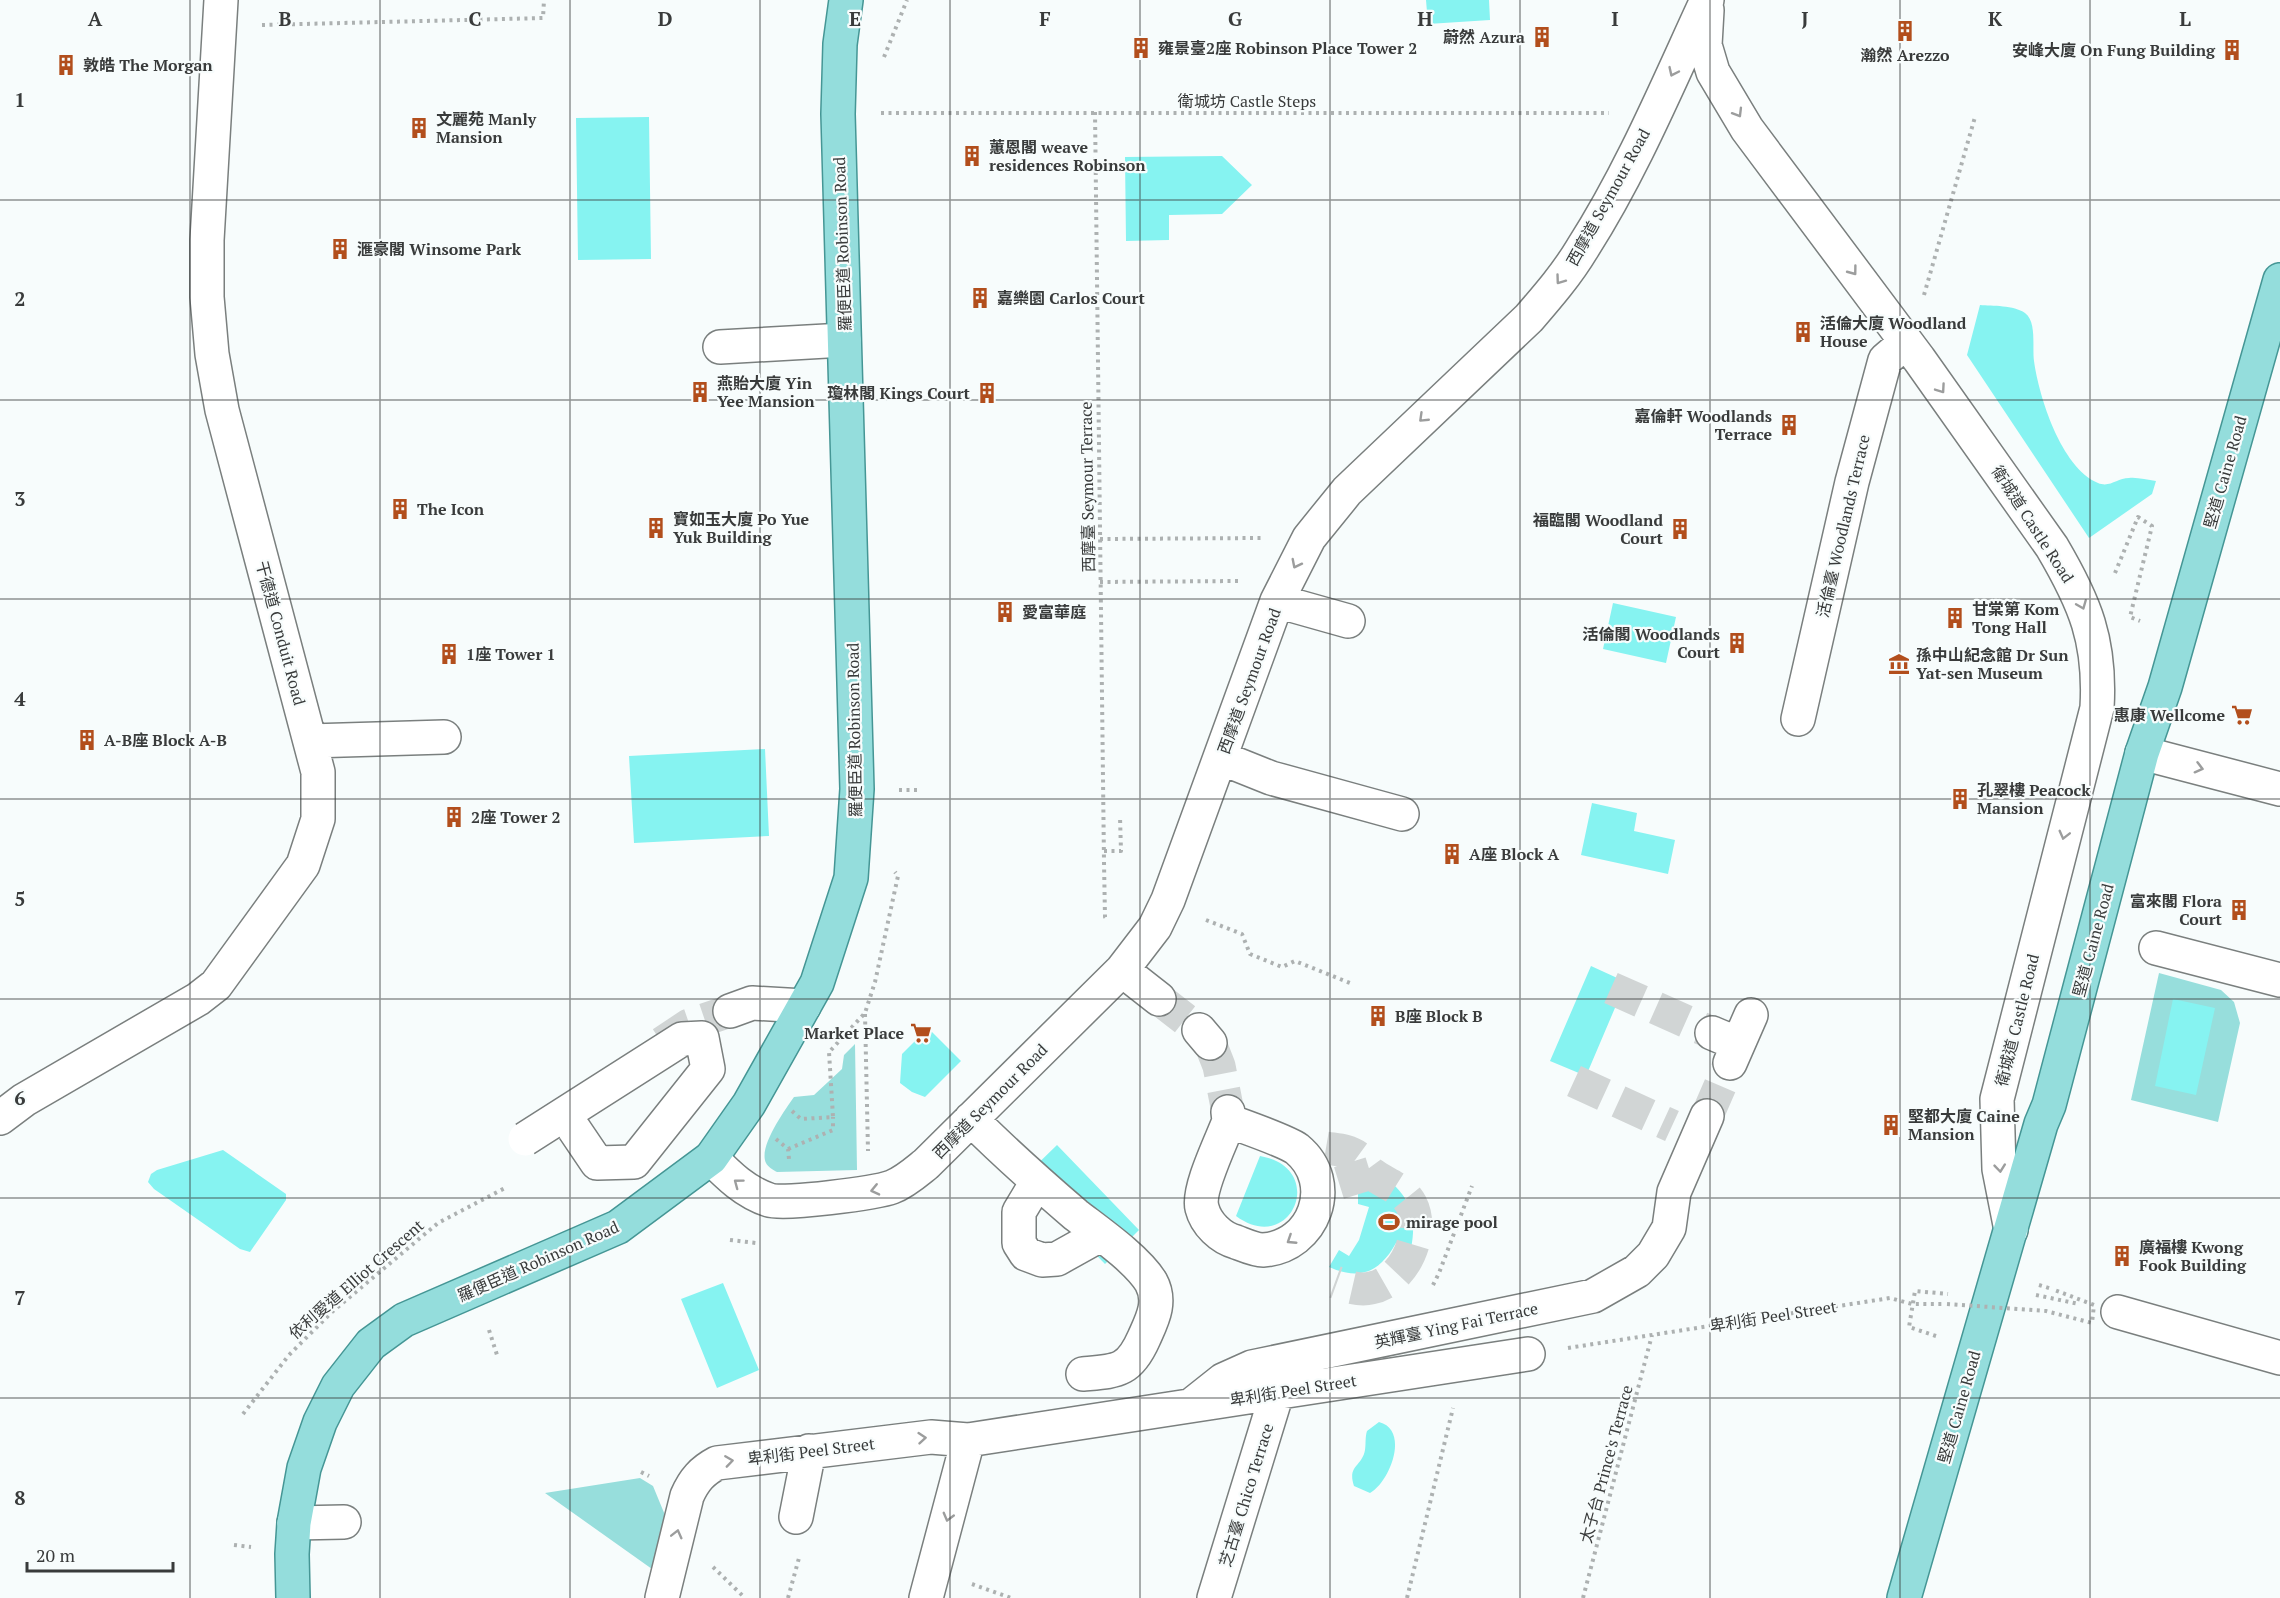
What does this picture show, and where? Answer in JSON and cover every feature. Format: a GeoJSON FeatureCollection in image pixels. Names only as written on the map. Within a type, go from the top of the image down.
{"type":"FeatureCollection","features":[{"type":"Feature","properties":{"kind":"main road","name":"羅便臣道 Robinson Road"},"geometry":{"type":"LineString","coordinates":[[292,1598],[294,1523],[304,1467],[320,1422],[338,1386],[371,1344],[404,1320],[618,1227],[711,1158],[749,1104],[818,982],[851,878],[857,789],[838,114],[840,44],[846,0]]}},
{"type":"Feature","properties":{"kind":"main road","name":"堅道 Caine Road"},"geometry":{"type":"LineString","coordinates":[[1904,1598],[2040,1124],[2049,1105],[2142,753],[2164,687],[2280,280]]}},
{"type":"Feature","properties":{"kind":"street","name":"干德道 Conduit Road"},"geometry":{"type":"LineString","coordinates":[[0,1118],[24,1100],[198,999],[216,985],[303,865],[318,819],[318,772],[222,410],[213,354],[207,297],[207,240],[221,0]]}},
{"type":"Feature","properties":{"kind":"street","name":"衛城道 Castle Road"},"geometry":{"type":"LineString","coordinates":[[1707,0],[1704,45],[1713,72],[1747,129],[1906,342],[2052,547],[2079,598],[2092,631],[2096,649],[2097,708],[1997,1098],[1999,1169],[2011,1230]]}},
{"type":"Feature","properties":{"kind":"street","name":"西摩道 Seymour Road"},"geometry":{"type":"LineString","coordinates":[[711,1158],[739,1186],[772,1201],[858,1194],[893,1186],[911,1176],[1122,970],[1155,927],[1168,900],[1277,601],[1309,538],[1347,491],[1529,318],[1576,259],[1620,183],[1707,0]]}},
{"type":"Feature","properties":{"kind":"street"},"geometry":{"type":"LineString","coordinates":[[720,347],[844,340]]}},
{"type":"Feature","properties":{"kind":"street","name":"活倫臺 Woodlands Terrace"},"geometry":{"type":"LineString","coordinates":[[1798,719],[1852,482],[1885,360],[1906,342]]}},
{"type":"Feature","properties":{"kind":"street"},"geometry":{"type":"LineString","coordinates":[[1277,601],[1348,621]]}},
{"type":"Feature","properties":{"kind":"street"},"geometry":{"type":"LineString","coordinates":[[310,741],[444,737]]}},
{"type":"Feature","properties":{"kind":"street"},"geometry":{"type":"LineString","coordinates":[[2142,753],[2280,789]]}},
{"type":"Feature","properties":{"kind":"street"},"geometry":{"type":"LineString","coordinates":[[1221,758],[1271,778],[1402,814]]}},
{"type":"Feature","properties":{"kind":"street"},"geometry":{"type":"LineString","coordinates":[[2156,948],[2280,980]]}},
{"type":"Feature","properties":{"kind":"street"},"geometry":{"type":"LineString","coordinates":[[1122,970],[1159,999]]}},
{"type":"Feature","properties":{"kind":"street"},"geometry":{"type":"LineString","coordinates":[[730,1011],[752,1003],[804,1006]]}},
{"type":"Feature","properties":{"kind":"street"},"geometry":{"type":"LineString","coordinates":[[1727,1047],[1751,1015]]}},
{"type":"Feature","properties":{"kind":"street"},"geometry":{"type":"LineString","coordinates":[[525,1139],[682,1039],[702,1038],[708,1069],[634,1162],[597,1163],[574,1129]]}},
{"type":"Feature","properties":{"kind":"street"},"geometry":{"type":"LineString","coordinates":[[1228,1116],[1311,1148],[1313,1167],[1329,1187],[1300,1234],[1285,1245],[1261,1250],[1229,1240],[1213,1228],[1202,1208],[1202,1190],[1228,1116]]}},
{"type":"Feature","properties":{"kind":"street"},"geometry":{"type":"LineString","coordinates":[[971,1119],[1037,1182],[1135,1264],[1151,1283],[1157,1308],[1136,1355],[1128,1365],[1116,1371],[1083,1374]]}},
{"type":"Feature","properties":{"kind":"street","name":"英輝臺 Ying Fai Terrace"},"geometry":{"type":"LineString","coordinates":[[1191,1406],[1223,1380],[1252,1367],[1593,1296],[1637,1272],[1653,1255],[1669,1228],[1674,1192],[1692,1126]]}},
{"type":"Feature","properties":{"kind":"street"},"geometry":{"type":"LineString","coordinates":[[1037,1182],[1018,1212],[1019,1244],[1026,1254],[1042,1260],[1057,1258],[1100,1235]]}},
{"type":"Feature","properties":{"kind":"street"},"geometry":{"type":"LineString","coordinates":[[2118,1312],[2228,1332],[2280,1358]]}},
{"type":"Feature","properties":{"kind":"street","name":"卑利街 Peel Street"},"geometry":{"type":"LineString","coordinates":[[662,1598],[687,1496],[693,1482],[703,1470],[717,1462],[931,1437],[968,1440],[1277,1392],[1379,1386],[1528,1354]]}},
{"type":"Feature","properties":{"kind":"street","name":"芝古臺 Chico Terrace"},"geometry":{"type":"LineString","coordinates":[[1214,1598],[1277,1392]]}},
{"type":"Feature","properties":{"kind":"street"},"geometry":{"type":"LineString","coordinates":[[926,1598],[968,1440]]}},
{"type":"Feature","properties":{"kind":"street"},"geometry":{"type":"LineString","coordinates":[[796,1517],[809,1451]]}},
{"type":"Feature","properties":{"kind":"street"},"geometry":{"type":"LineString","coordinates":[[294,1523],[344,1522]]}},
{"type":"Feature","properties":{"kind":"path"},"geometry":{"type":"LineString","coordinates":[[261,25],[543,18],[544,0]]}},
{"type":"Feature","properties":{"kind":"path","name":"西摩臺 Seymour Terrace"},"geometry":{"type":"LineString","coordinates":[[1095,112],[1105,917]]}},
{"type":"Feature","properties":{"kind":"path","name":"衛城坊 Castle Steps"},"geometry":{"type":"LineString","coordinates":[[874,113],[1619,113]]}},
{"type":"Feature","properties":{"kind":"path"},"geometry":{"type":"LineString","coordinates":[[1906,342],[1920,308],[1975,117]]}},
{"type":"Feature","properties":{"kind":"path"},"geometry":{"type":"LineString","coordinates":[[2115,573],[2138,517],[2152,526],[2130,616],[2148,624]]}},
{"type":"Feature","properties":{"kind":"path"},"geometry":{"type":"LineString","coordinates":[[1100,539],[1272,538]]}},
{"type":"Feature","properties":{"kind":"path"},"geometry":{"type":"LineString","coordinates":[[1100,582],[1246,581]]}},
{"type":"Feature","properties":{"kind":"path"},"geometry":{"type":"LineString","coordinates":[[900,790],[921,790]]}},
{"type":"Feature","properties":{"kind":"path"},"geometry":{"type":"LineString","coordinates":[[1104,851],[1120,851],[1120,817]]}},
{"type":"Feature","properties":{"kind":"path"},"geometry":{"type":"LineString","coordinates":[[1199,918],[1242,934],[1250,954],[1282,967],[1295,961],[1350,983]]}},
{"type":"Feature","properties":{"kind":"path"},"geometry":{"type":"LineString","coordinates":[[865,1013],[868,1153]]}},
{"type":"Feature","properties":{"kind":"path"},"geometry":{"type":"LineString","coordinates":[[788,1149],[832,1130],[829,1052]]}},
{"type":"Feature","properties":{"kind":"path"},"geometry":{"type":"LineString","coordinates":[[801,1119],[833,1117]]}},
{"type":"Feature","properties":{"kind":"path"},"geometry":{"type":"LineString","coordinates":[[772,1135],[788,1149],[789,1159]]}},
{"type":"Feature","properties":{"kind":"path"},"geometry":{"type":"LineString","coordinates":[[1431,1287],[1439,1274],[1472,1186]]}},
{"type":"Feature","properties":{"kind":"path","name":"依利愛道 Elliot Crescent"},"geometry":{"type":"LineString","coordinates":[[243,1414],[289,1354],[332,1312],[438,1223],[505,1188]]}},
{"type":"Feature","properties":{"kind":"path","name":"卑利街 Peel Street"},"geometry":{"type":"LineString","coordinates":[[1528,1354],[1890,1298],[1921,1305],[1947,1304],[2046,1311],[2092,1323],[2094,1305],[2039,1285]]}},
{"type":"Feature","properties":{"kind":"path"},"geometry":{"type":"LineString","coordinates":[[1936,1336],[1910,1327],[1915,1291],[1947,1294]]}},
{"type":"Feature","properties":{"kind":"path"},"geometry":{"type":"LineString","coordinates":[[2036,1295],[2053,1299]]}},
{"type":"Feature","properties":{"kind":"path"},"geometry":{"type":"LineString","coordinates":[[488,1325],[498,1358]]}},
{"type":"Feature","properties":{"kind":"path","name":"太子台 Prince's Terrace"},"geometry":{"type":"LineString","coordinates":[[1583,1598],[1652,1335]]}},
{"type":"Feature","properties":{"kind":"path"},"geometry":{"type":"LineString","coordinates":[[1407,1598],[1452,1409]]}},
{"type":"Feature","properties":{"kind":"shaded area"},"geometry":{"type":"Polygon","coordinates":[[[1426,0],[1489,0],[1490,20],[1428,24],[1426,0]]]}},
{"type":"Feature","properties":{"kind":"shaded area"},"geometry":{"type":"Polygon","coordinates":[[[649,117],[651,259],[578,260],[576,118],[649,117]]]}},
{"type":"Feature","properties":{"kind":"shaded area"},"geometry":{"type":"Polygon","coordinates":[[[1222,156],[1252,185],[1222,214],[1169,215],[1169,240],[1126,241],[1125,157],[1222,156]]]}},
{"type":"Feature","properties":{"kind":"shaded area"},"geometry":{"type":"Polygon","coordinates":[[[1980,305],[2003,306],[2020,310],[2029,317],[2033,328],[2034,361],[2047,411],[2063,447],[2085,475],[2102,484],[2110,484],[2125,478],[2156,481],[2152,494],[2089,538],[1967,355],[1980,305]]]}},
{"type":"Feature","properties":{"kind":"shaded area"},"geometry":{"type":"Polygon","coordinates":[[[1613,603],[1676,617],[1666,663],[1603,649],[1613,603]]]}},
{"type":"Feature","properties":{"kind":"shaded area"},"geometry":{"type":"Polygon","coordinates":[[[765,749],[769,836],[634,843],[629,756],[765,749]]]}},
{"type":"Feature","properties":{"kind":"shaded area"},"geometry":{"type":"Polygon","coordinates":[[[1592,803],[1637,813],[1634,831],[1675,840],[1668,874],[1581,855],[1592,803]]]}},
{"type":"Feature","properties":{"kind":"shaded area"},"geometry":{"type":"Polygon","coordinates":[[[1591,966],[1626,982],[1586,1076],[1550,1061],[1591,966]]]}},
{"type":"Feature","properties":{"kind":"shaded area"},"geometry":{"type":"Polygon","coordinates":[[[2159,973],[2221,990],[2234,1002],[2240,1023],[2218,1122],[2131,1100],[2159,973]]]}},
{"type":"Feature","properties":{"kind":"shaded area"},"geometry":{"type":"Polygon","coordinates":[[[2173,999],[2215,1008],[2196,1095],[2155,1086],[2173,999]]]}},
{"type":"Feature","properties":{"kind":"shaded area"},"geometry":{"type":"Polygon","coordinates":[[[928,1028],[961,1061],[925,1097],[912,1092],[900,1083],[902,1054],[928,1028]]]}},
{"type":"Feature","properties":{"kind":"shaded area"},"geometry":{"type":"Polygon","coordinates":[[[855,1044],[857,1170],[777,1172],[772,1169],[766,1163],[766,1148],[774,1129],[794,1097],[814,1095],[842,1069],[844,1055],[855,1044]]]}},
{"type":"Feature","properties":{"kind":"shaded area"},"geometry":{"type":"Polygon","coordinates":[[[1057,1145],[1139,1230],[1105,1264],[1022,1179],[1057,1145]]]}},
{"type":"Feature","properties":{"kind":"shaded area"},"geometry":{"type":"Polygon","coordinates":[[[223,1150],[286,1194],[286,1200],[250,1252],[240,1249],[154,1189],[148,1182],[151,1174],[157,1170],[223,1150]]]}},
{"type":"Feature","properties":{"kind":"shaded area"},"geometry":{"type":"Polygon","coordinates":[[[1260,1156],[1281,1164],[1293,1176],[1297,1191],[1294,1206],[1286,1218],[1273,1226],[1256,1226],[1236,1216],[1260,1156]]]}},
{"type":"Feature","properties":{"kind":"shaded area","name":"mirage pool"},"geometry":{"type":"Polygon","coordinates":[[[1378,1173],[1397,1188],[1408,1204],[1413,1224],[1411,1248],[1396,1243],[1376,1267],[1360,1273],[1350,1273],[1329,1267],[1339,1250],[1349,1256],[1359,1240],[1369,1207],[1358,1204],[1358,1194],[1362,1186],[1371,1189],[1378,1173]]]}},
{"type":"Feature","properties":{"kind":"shaded area"},"geometry":{"type":"Polygon","coordinates":[[[723,1283],[759,1370],[717,1388],[681,1299],[723,1283]]]}},
{"type":"Feature","properties":{"kind":"shaded area"},"geometry":{"type":"Polygon","coordinates":[[[1379,1422],[1388,1427],[1393,1435],[1394,1456],[1384,1478],[1370,1493],[1354,1486],[1352,1474],[1363,1456],[1367,1431],[1379,1422]]]}},
{"type":"Feature","properties":{"kind":"shaded area"},"geometry":{"type":"Polygon","coordinates":[[[640,1478],[653,1486],[667,1520],[652,1569],[545,1493],[640,1478]]]}},
{"type":"Feature","properties":{"kind":"tunnel"},"geometry":{"type":"LineString","coordinates":[[1611,988],[1712,1033]]}},
{"type":"Feature","properties":{"kind":"tunnel"},"geometry":{"type":"LineString","coordinates":[[1159,999],[1199,1030]]}},
{"type":"Feature","properties":{"kind":"tunnel"},"geometry":{"type":"LineString","coordinates":[[662,1043],[689,1025],[730,1011]]}},
{"type":"Feature","properties":{"kind":"tunnel"},"geometry":{"type":"LineString","coordinates":[[1210,1043],[1219,1066],[1228,1112]]}},
{"type":"Feature","properties":{"kind":"tunnel"},"geometry":{"type":"LineString","coordinates":[[1707,1116],[1730,1063]]}},
{"type":"Feature","properties":{"kind":"tunnel"},"geometry":{"type":"LineString","coordinates":[[1574,1081],[1672,1126]]}},
{"type":"Feature","properties":{"kind":"tunnel"},"geometry":{"type":"LineString","coordinates":[[1326,1148],[1356,1156],[1371,1173],[1403,1194],[1411,1204],[1416,1229],[1409,1255],[1402,1266],[1383,1284],[1362,1289],[1335,1282]]}},
{"type":"Feature","properties":{"kind":"tunnel"},"geometry":{"type":"LineString","coordinates":[[1339,1183],[1371,1173]]}},
{"type":"Feature","properties":{"kind":"place","name":"瀚然 Arezzo"},"geometry":{"type":"Point","coordinates":[1905,31]}},
{"type":"Feature","properties":{"kind":"place","name":"蔚然 Azura"},"geometry":{"type":"Point","coordinates":[1542,37]}},
{"type":"Feature","properties":{"kind":"place","name":"雍景臺2座 Robinson Place Tower 2"},"geometry":{"type":"Point","coordinates":[1141,48]}},
{"type":"Feature","properties":{"kind":"place","name":"安峰大廈 On Fung Building"},"geometry":{"type":"Point","coordinates":[2232,50]}},
{"type":"Feature","properties":{"kind":"place","name":"敦皓 The Morgan"},"geometry":{"type":"Point","coordinates":[66,65]}},
{"type":"Feature","properties":{"kind":"place","name":"文麗苑 Manly Mansion"},"geometry":{"type":"Point","coordinates":[419,128]}},
{"type":"Feature","properties":{"kind":"place","name":"蕙恩閣 weave residences Robinson"},"geometry":{"type":"Point","coordinates":[972,156]}},
{"type":"Feature","properties":{"kind":"place","name":"滙豪閣 Winsome Park"},"geometry":{"type":"Point","coordinates":[340,249]}},
{"type":"Feature","properties":{"kind":"place","name":"嘉樂園 Carlos Court"},"geometry":{"type":"Point","coordinates":[980,298]}},
{"type":"Feature","properties":{"kind":"place","name":"活倫大廈 Woodland House"},"geometry":{"type":"Point","coordinates":[1803,332]}},
{"type":"Feature","properties":{"kind":"place","name":"燕貽大廈 Yin Yee Mansion"},"geometry":{"type":"Point","coordinates":[700,392]}},
{"type":"Feature","properties":{"kind":"place","name":"瓊林閣 Kings Court"},"geometry":{"type":"Point","coordinates":[987,393]}},
{"type":"Feature","properties":{"kind":"place","name":"嘉倫軒 Woodlands Terrace"},"geometry":{"type":"Point","coordinates":[1789,425]}},
{"type":"Feature","properties":{"kind":"place","name":"The Icon"},"geometry":{"type":"Point","coordinates":[400,509]}},
{"type":"Feature","properties":{"kind":"place","name":"寶如玉大廈 Po Yue Yuk Building"},"geometry":{"type":"Point","coordinates":[656,528]}},
{"type":"Feature","properties":{"kind":"place","name":"福臨閣 Woodland Court"},"geometry":{"type":"Point","coordinates":[1680,529]}},
{"type":"Feature","properties":{"kind":"place","name":"愛富華庭"},"geometry":{"type":"Point","coordinates":[1005,612]}},
{"type":"Feature","properties":{"kind":"place","name":"甘棠第 Kom Tong Hall"},"geometry":{"type":"Point","coordinates":[1955,618]}},
{"type":"Feature","properties":{"kind":"place","name":"活倫閣 Woodlands Court"},"geometry":{"type":"Point","coordinates":[1737,643]}},
{"type":"Feature","properties":{"kind":"place","name":"1座 Tower 1"},"geometry":{"type":"Point","coordinates":[449,654]}},
{"type":"Feature","properties":{"kind":"place","name":"孫中山紀念館 Dr Sun Yat-sen Museum"},"geometry":{"type":"Point","coordinates":[1899,664]}},
{"type":"Feature","properties":{"kind":"place","name":"惠康 Wellcome"},"geometry":{"type":"Point","coordinates":[2242,715]}},
{"type":"Feature","properties":{"kind":"place","name":"A-B座 Block A-B"},"geometry":{"type":"Point","coordinates":[87,740]}},
{"type":"Feature","properties":{"kind":"place","name":"孔翠樓 Peacock Mansion"},"geometry":{"type":"Point","coordinates":[1960,799]}},
{"type":"Feature","properties":{"kind":"place","name":"2座 Tower 2"},"geometry":{"type":"Point","coordinates":[454,817]}},
{"type":"Feature","properties":{"kind":"place","name":"A座 Block A"},"geometry":{"type":"Point","coordinates":[1452,854]}},
{"type":"Feature","properties":{"kind":"place","name":"富來閣 Flora Court"},"geometry":{"type":"Point","coordinates":[2239,910]}},
{"type":"Feature","properties":{"kind":"place","name":"B座 Block B"},"geometry":{"type":"Point","coordinates":[1378,1016]}},
{"type":"Feature","properties":{"kind":"place","name":"Market Place"},"geometry":{"type":"Point","coordinates":[921,1033]}},
{"type":"Feature","properties":{"kind":"place","name":"堅都大廈 Caine Mansion"},"geometry":{"type":"Point","coordinates":[1891,1125]}},
{"type":"Feature","properties":{"kind":"place","name":"mirage pool"},"geometry":{"type":"Point","coordinates":[1389,1222]}},
{"type":"Feature","properties":{"kind":"place","name":"廣福樓 Kwong Fook Building"},"geometry":{"type":"Point","coordinates":[2122,1256]}}]}
